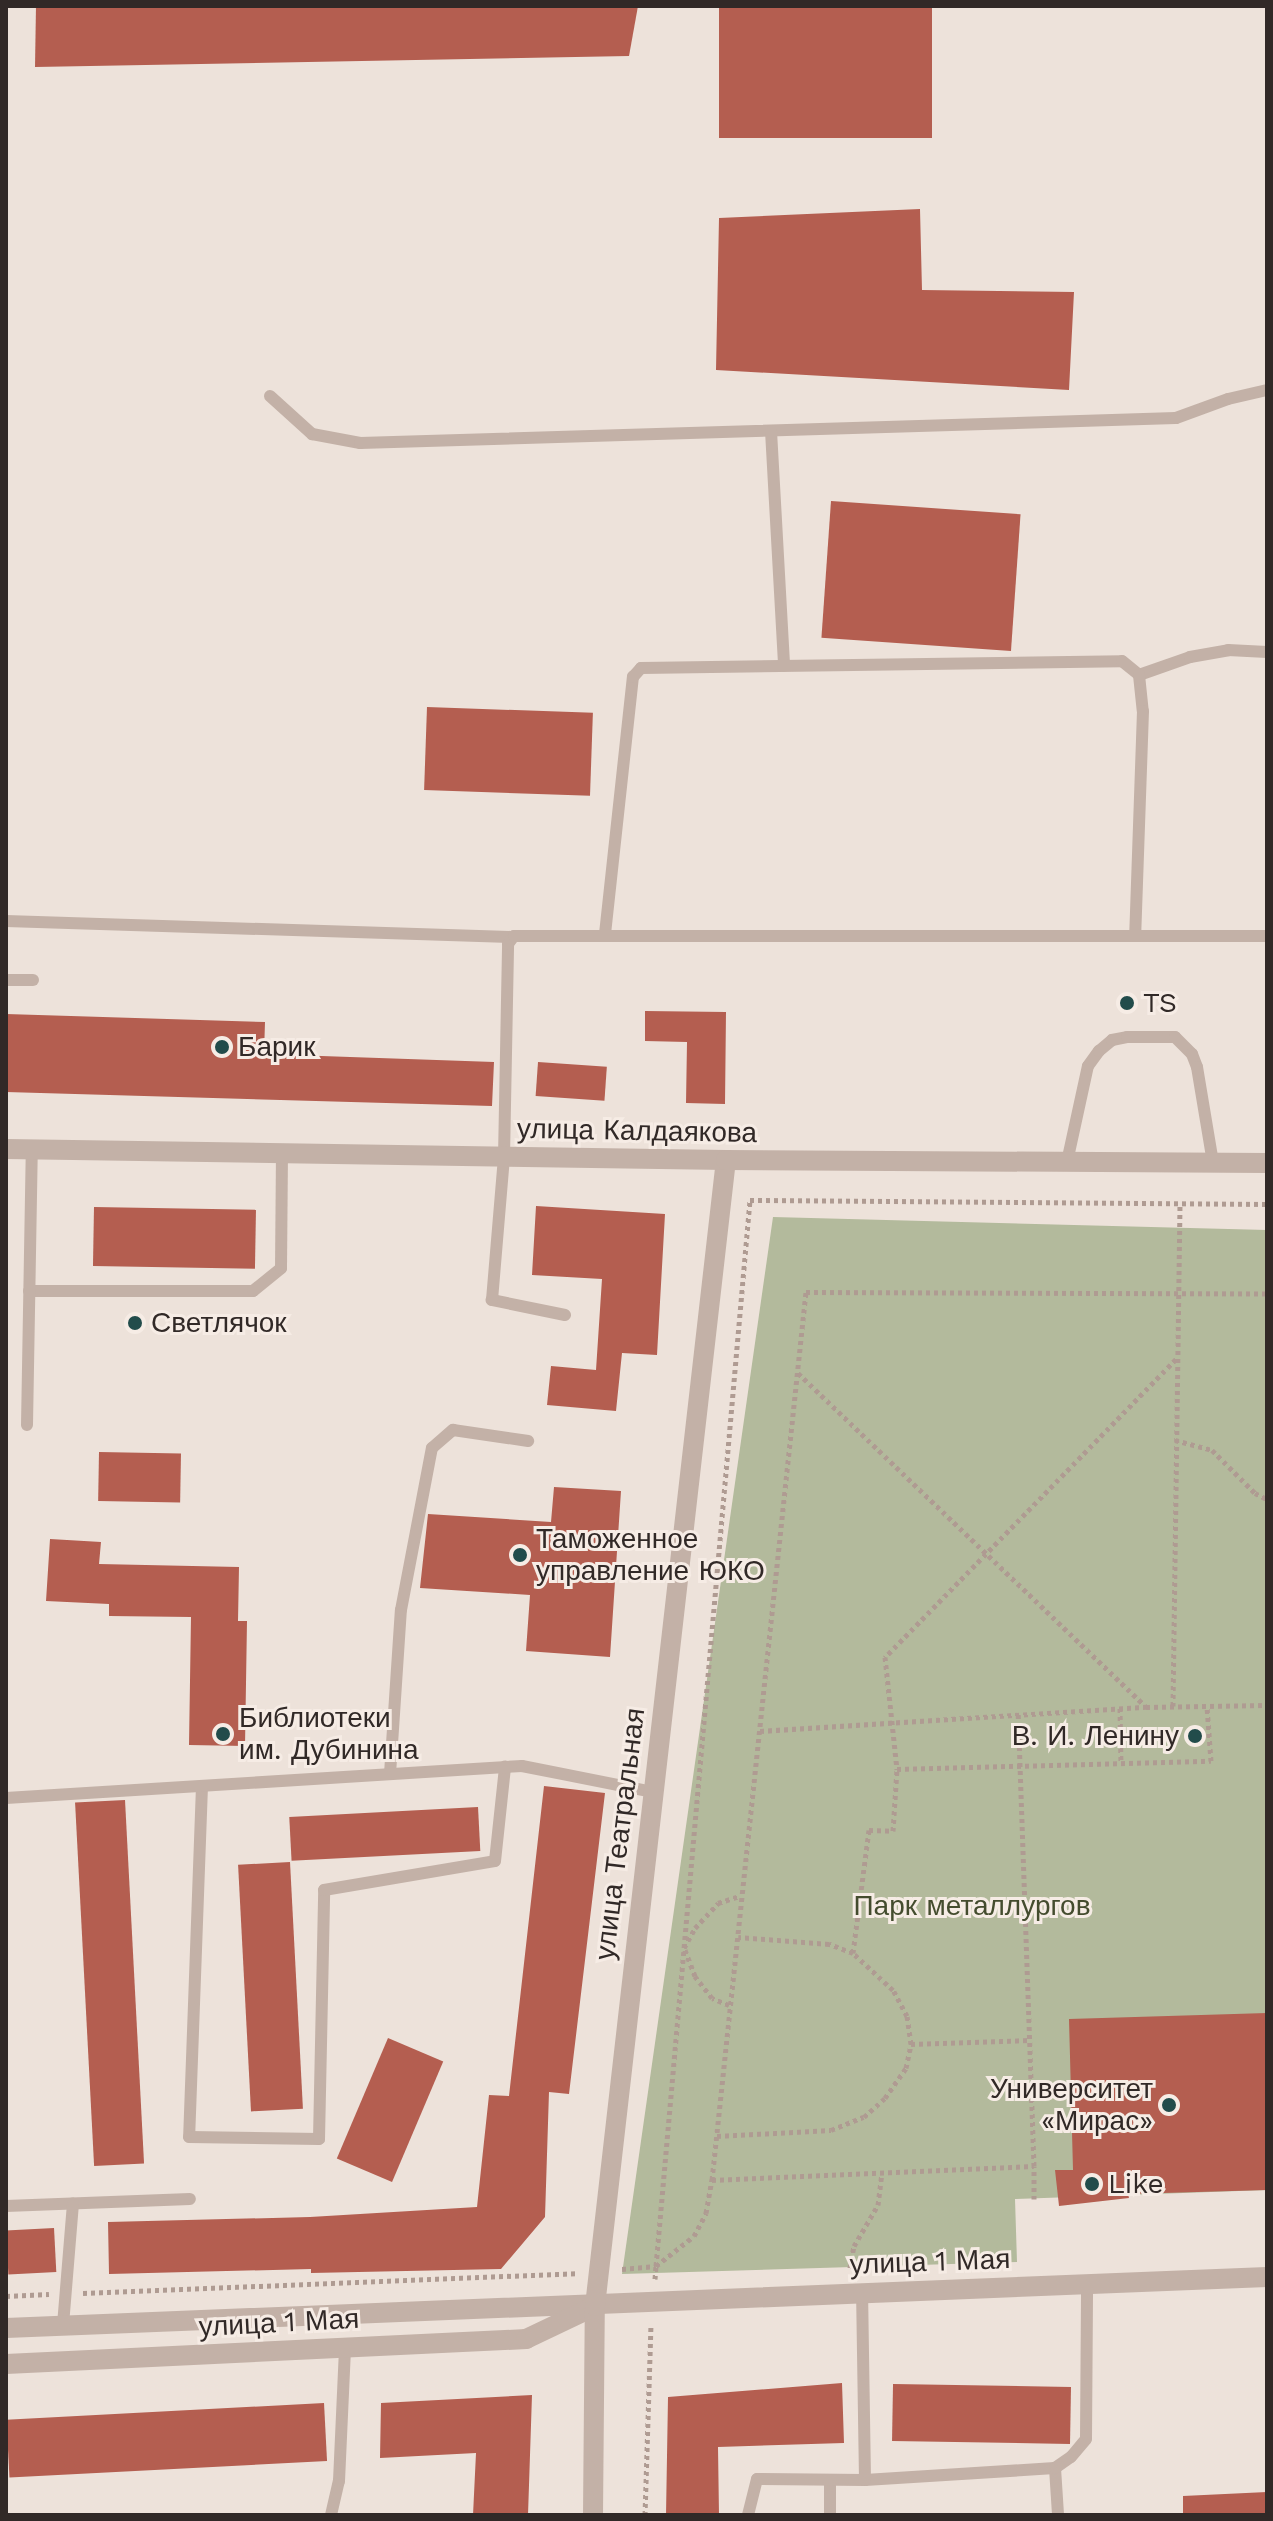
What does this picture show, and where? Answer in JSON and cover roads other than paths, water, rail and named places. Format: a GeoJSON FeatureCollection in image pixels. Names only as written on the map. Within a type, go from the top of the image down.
{"type":"FeatureCollection","features":[{"type":"Feature","properties":{"kind":"street","name":"улица Калдаякова"},"geometry":{"type":"LineString","coordinates":[[6,1149],[726,1160],[1267,1163]]}},
{"type":"Feature","properties":{"kind":"street","name":"улица Театральная"},"geometry":{"type":"LineString","coordinates":[[593,2515],[595,2306],[726,1160]]}},
{"type":"Feature","properties":{"kind":"street","name":"улица 1 Мая"},"geometry":{"type":"LineString","coordinates":[[6,2328],[1267,2277]]}},
{"type":"Feature","properties":{"kind":"street","name":"улица 1 Мая"},"geometry":{"type":"LineString","coordinates":[[6,2364],[526,2339],[595,2306]]}},
{"type":"Feature","properties":{"kind":"lane"},"geometry":{"type":"LineString","coordinates":[[270,396],[312,434],[360,443],[1176,418],[1228,399],[1267,390]]}},
{"type":"Feature","properties":{"kind":"lane"},"geometry":{"type":"LineString","coordinates":[[771,431],[784,666]]}},
{"type":"Feature","properties":{"kind":"lane"},"geometry":{"type":"LineString","coordinates":[[1139,675],[1190,657],[1215,652],[1267,652]]}},
{"type":"Feature","properties":{"kind":"lane"},"geometry":{"type":"LineString","coordinates":[[605,934],[636,671],[641,668],[1122,661],[1139,675],[1143,711],[1135,935]]}},
{"type":"Feature","properties":{"kind":"lane"},"geometry":{"type":"LineString","coordinates":[[6,921],[511,937],[605,934],[1267,936]]}},
{"type":"Feature","properties":{"kind":"lane"},"geometry":{"type":"LineString","coordinates":[[511,937],[508,944],[504,1157],[492,1300],[565,1315]]}},
{"type":"Feature","properties":{"kind":"lane"},"geometry":{"type":"LineString","coordinates":[[6,980],[33,980]]}},
{"type":"Feature","properties":{"kind":"lane"},"geometry":{"type":"LineString","coordinates":[[1067,1162],[1088,1066],[1099,1051],[1112,1040],[1127,1037],[1175,1037],[1192,1054],[1197,1067],[1213,1163]]}},
{"type":"Feature","properties":{"kind":"lane"},"geometry":{"type":"LineString","coordinates":[[27,1425],[32,1149]]}},
{"type":"Feature","properties":{"kind":"lane"},"geometry":{"type":"LineString","coordinates":[[29,1291],[253,1291],[281,1268],[282,1153]]}},
{"type":"Feature","properties":{"kind":"lane"},"geometry":{"type":"LineString","coordinates":[[390,1774],[401,1610],[432,1448],[453,1430],[528,1441]]}},
{"type":"Feature","properties":{"kind":"lane"},"geometry":{"type":"LineString","coordinates":[[6,1798],[522,1766],[653,1792]]}},
{"type":"Feature","properties":{"kind":"lane"},"geometry":{"type":"LineString","coordinates":[[202,1786],[189,2137],[319,2139],[324,1890],[495,1861],[505,1767]]}},
{"type":"Feature","properties":{"kind":"lane"},"geometry":{"type":"LineString","coordinates":[[6,2206],[190,2199]]}},
{"type":"Feature","properties":{"kind":"lane"},"geometry":{"type":"LineString","coordinates":[[63,2325],[73,2203]]}},
{"type":"Feature","properties":{"kind":"lane"},"geometry":{"type":"LineString","coordinates":[[748,2515],[757,2479],[865,2480],[1055,2468],[1071,2457],[1086,2439],[1087,2285]]}},
{"type":"Feature","properties":{"kind":"lane"},"geometry":{"type":"LineString","coordinates":[[862,2291],[865,2480]]}},
{"type":"Feature","properties":{"kind":"lane"},"geometry":{"type":"LineString","coordinates":[[331,2515],[339,2481],[345,2348]]}},
{"type":"Feature","properties":{"kind":"lane"},"geometry":{"type":"LineString","coordinates":[[1055,2468],[1058,2515]]}},
{"type":"Feature","properties":{"kind":"lane"},"geometry":{"type":"LineString","coordinates":[[830,2480],[830,2515]]}},
{"type":"Feature","properties":{"kind":"place","name":"TS"},"geometry":{"type":"Point","coordinates":[1127,1003]}},
{"type":"Feature","properties":{"kind":"place","name":"Барик"},"geometry":{"type":"Point","coordinates":[222,1047]}},
{"type":"Feature","properties":{"kind":"place","name":"Светлячок"},"geometry":{"type":"Point","coordinates":[135,1323]}},
{"type":"Feature","properties":{"kind":"place","name":"Таможенное управление ЮКО"},"geometry":{"type":"Point","coordinates":[520,1555]}},
{"type":"Feature","properties":{"kind":"place","name":"Библиотеки им. Дубинина"},"geometry":{"type":"Point","coordinates":[223,1734]}},
{"type":"Feature","properties":{"kind":"place","name":"В. И. Ленину"},"geometry":{"type":"Point","coordinates":[1195,1736]}},
{"type":"Feature","properties":{"kind":"place","name":"Университет «Мирас»"},"geometry":{"type":"Point","coordinates":[1169,2105]}},
{"type":"Feature","properties":{"kind":"place","name":"Like"},"geometry":{"type":"Point","coordinates":[1092,2184]}},
{"type":"Feature","properties":{"kind":"park label","name":"Парк металлургов"},"geometry":{"type":"Point","coordinates":[972,1906]}}]}
